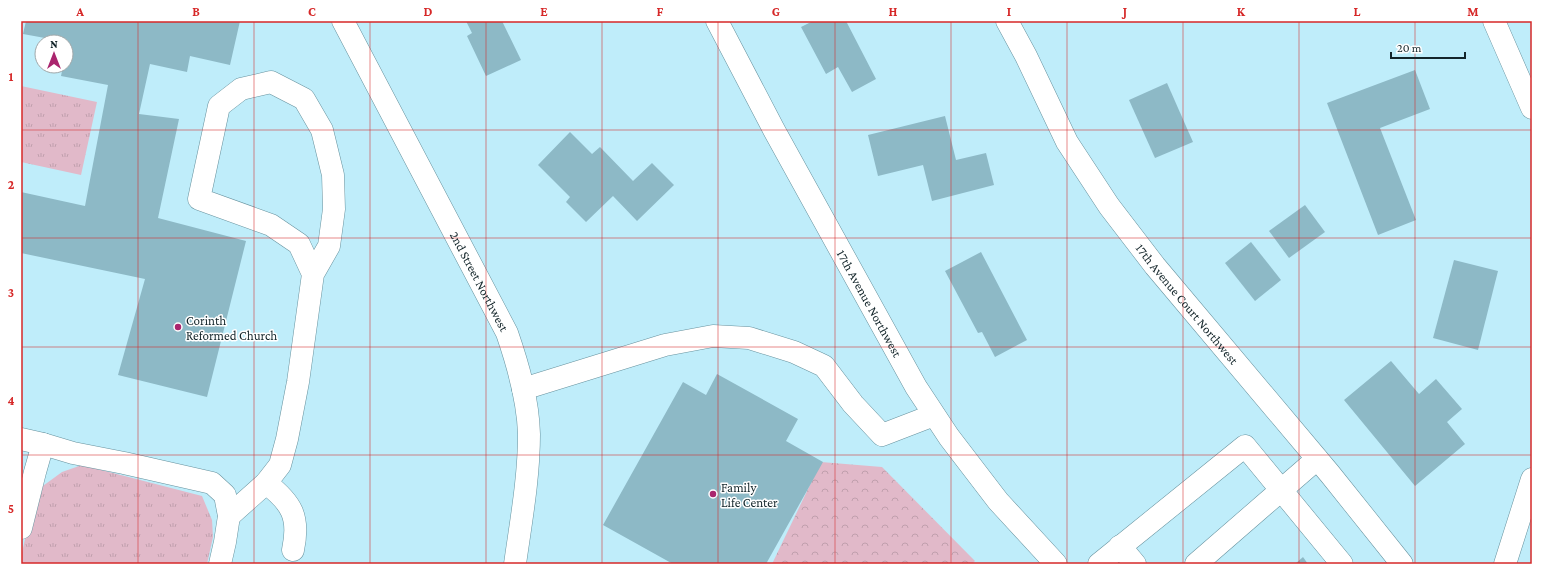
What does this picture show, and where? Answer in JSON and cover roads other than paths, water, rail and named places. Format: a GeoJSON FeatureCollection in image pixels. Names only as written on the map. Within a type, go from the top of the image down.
{"type":"FeatureCollection","features":[{"type":"Feature","properties":{"kind":"street","name":"2nd Street Northwest"},"geometry":{"type":"LineString","coordinates":[[343,21],[507,333],[516,361],[523,389],[529,432],[528,476],[515,564]]}},
{"type":"Feature","properties":{"kind":"street","name":"17th Avenue Northwest"},"geometry":{"type":"LineString","coordinates":[[717,21],[774,130],[916,387],[949,437],[998,501],[1056,564]]}},
{"type":"Feature","properties":{"kind":"street","name":"17th Avenue Court Northwest"},"geometry":{"type":"LineString","coordinates":[[1007,21],[1026,56],[1067,142],[1109,206],[1155,266],[1317,459],[1402,564]]}},
{"type":"Feature","properties":{"kind":"street"},"geometry":{"type":"LineString","coordinates":[[1494,21],[1532,108]]}},
{"type":"Feature","properties":{"kind":"street"},"geometry":{"type":"LineString","coordinates":[[229,516],[266,483],[280,465],[287,440],[302,361],[312,274],[329,246],[334,209],[333,175],[322,130],[304,99],[271,82],[241,88],[219,106],[199,200],[271,225],[299,244],[312,274]]}},
{"type":"Feature","properties":{"kind":"street"},"geometry":{"type":"LineString","coordinates":[[523,389],[665,345],[713,336],[749,338],[794,352],[824,366],[853,404],[882,435],[934,415]]}},
{"type":"Feature","properties":{"kind":"street"},"geometry":{"type":"LineString","coordinates":[[21,439],[73,453],[124,462],[212,484],[225,495],[229,516],[220,564]]}},
{"type":"Feature","properties":{"kind":"street"},"geometry":{"type":"LineString","coordinates":[[21,528],[35,472],[44,444]]}},
{"type":"Feature","properties":{"kind":"street"},"geometry":{"type":"LineString","coordinates":[[1099,564],[1244,446],[1342,564]]}},
{"type":"Feature","properties":{"kind":"street"},"geometry":{"type":"LineString","coordinates":[[1196,564],[1317,459]]}},
{"type":"Feature","properties":{"kind":"street"},"geometry":{"type":"LineString","coordinates":[[1506,564],[1532,479]]}},
{"type":"Feature","properties":{"kind":"street"},"geometry":{"type":"LineString","coordinates":[[266,483],[281,495],[293,514],[296,534],[293,550]]}},
{"type":"Feature","properties":{"kind":"street"},"geometry":{"type":"LineString","coordinates":[[1120,546],[1135,564]]}},
{"type":"Feature","properties":{"kind":"place","name":"Corinth Reformed Church"},"geometry":{"type":"Point","coordinates":[178,327]}},
{"type":"Feature","properties":{"kind":"place","name":"Family Life Center"},"geometry":{"type":"Point","coordinates":[713,494]}}]}
